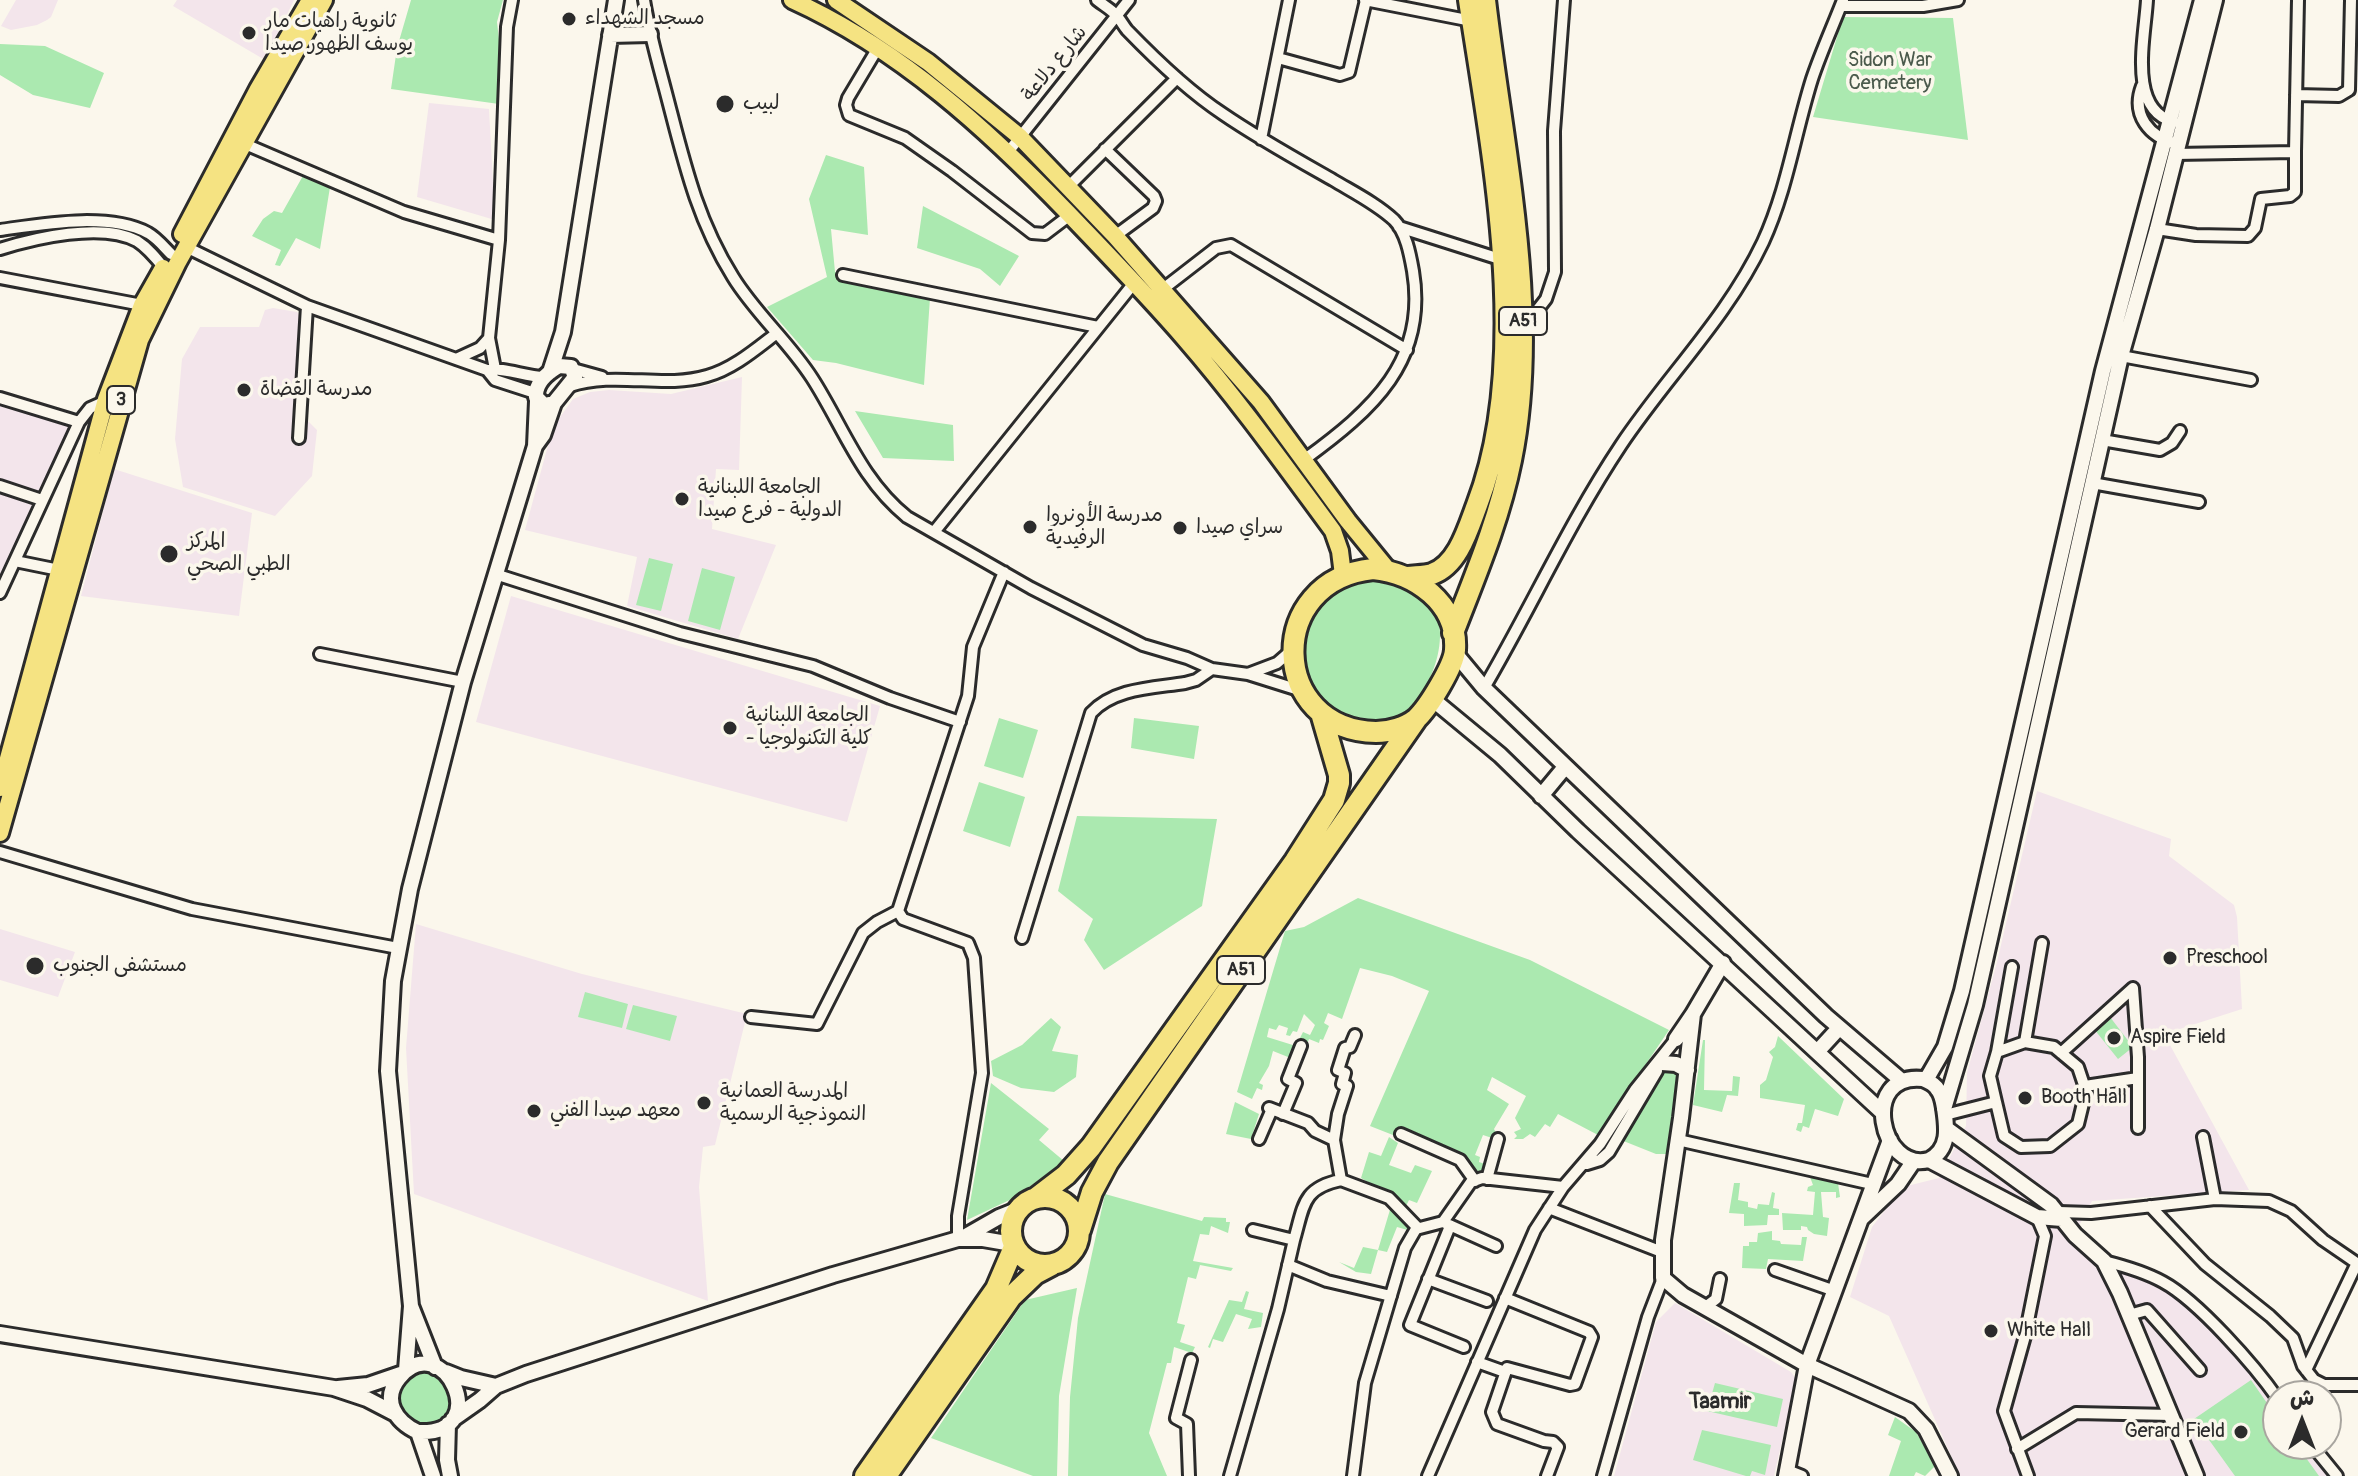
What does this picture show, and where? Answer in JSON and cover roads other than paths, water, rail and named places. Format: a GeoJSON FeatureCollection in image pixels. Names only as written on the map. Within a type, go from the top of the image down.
{"type":"FeatureCollection","features":[{"type":"Feature","properties":{"kind":"highway","name":"A51"},"geometry":{"type":"LineString","coordinates":[[1451,562],[1484,487],[1500,424],[1504,385],[1503,260],[1488,123],[1469,0]]}},
{"type":"Feature","properties":{"kind":"highway","name":"A51"},"geometry":{"type":"LineString","coordinates":[[886,1476],[1011,1297],[1024,1282],[1072,1253],[1092,1192],[1108,1162],[1442,682],[1496,518],[1511,460],[1519,395],[1523,321],[1503,124],[1485,0]]}},
{"type":"Feature","properties":{"kind":"highway"},"geometry":{"type":"LineString","coordinates":[[1292,650],[1296,626],[1306,605],[1323,587],[1343,575],[1358,571],[1431,574],[1451,562]]}},
{"type":"Feature","properties":{"kind":"highway"},"geometry":{"type":"LineString","coordinates":[[1451,562],[1455,577],[1467,582],[1474,580]]}},
{"type":"Feature","properties":{"kind":"highway"},"geometry":{"type":"LineString","coordinates":[[1398,574],[1430,592],[1440,603],[1454,643]]}},
{"type":"Feature","properties":{"kind":"highway","name":"A51"},"geometry":{"type":"LineString","coordinates":[[1027,1203],[1066,1175],[1100,1135],[1269,899],[1334,800],[1339,775],[1321,713],[1304,692],[1292,650]]}},
{"type":"Feature","properties":{"kind":"highway","name":"A51"},"geometry":{"type":"LineString","coordinates":[[1321,713],[1354,728],[1377,732],[1400,728],[1417,718]]}},
{"type":"Feature","properties":{"kind":"highway"},"geometry":{"type":"LineString","coordinates":[[865,1476],[996,1289],[1013,1245],[1010,1228],[1027,1203],[1057,1199],[1073,1211],[1080,1230]]}},
{"type":"Feature","properties":{"kind":"highway"},"geometry":{"type":"LineString","coordinates":[[1013,1245],[1028,1262],[1040,1266],[1052,1265]]}},
{"type":"Feature","properties":{"kind":"main road","name":"3"},"geometry":{"type":"LineString","coordinates":[[113,400],[174,256],[258,89],[310,0]]}},
{"type":"Feature","properties":{"kind":"main road","name":"3"},"geometry":{"type":"LineString","coordinates":[[0,833],[67,571],[142,305],[245,144],[324,0]]}},
{"type":"Feature","properties":{"kind":"main road"},"geometry":{"type":"LineString","coordinates":[[547,374],[563,332],[616,0]]}},
{"type":"Feature","properties":{"kind":"main road"},"geometry":{"type":"LineString","coordinates":[[792,0],[879,46],[1009,151],[1134,283],[1223,386],[1333,531],[1343,575]]}},
{"type":"Feature","properties":{"kind":"main road"},"geometry":{"type":"LineString","coordinates":[[836,0],[928,62],[1020,137],[1115,236],[1238,374],[1305,459],[1348,521],[1398,574]]}},
{"type":"Feature","properties":{"kind":"main road"},"geometry":{"type":"LineString","coordinates":[[2196,1476],[2104,1261],[2060,1216],[1945,1118],[1938,1088],[1918,1078],[1902,1081],[1890,1087],[1883,1103],[1890,1140],[1900,1155],[1913,1162],[1929,1160],[1941,1151],[1945,1118],[2032,758],[2064,569],[2092,483],[2102,440],[2109,377],[2121,356],[2157,229],[2175,122],[2202,0]]}},
{"type":"Feature","properties":{"kind":"main road"},"geometry":{"type":"LineString","coordinates":[[2175,122],[2215,0]]}},
{"type":"Feature","properties":{"kind":"main road"},"geometry":{"type":"LineString","coordinates":[[610,35],[650,34]]}},
{"type":"Feature","properties":{"kind":"main road"},"geometry":{"type":"LineString","coordinates":[[1926,1080],[1945,1047],[1962,991],[2109,377],[2172,146]]}},
{"type":"Feature","properties":{"kind":"main road"},"geometry":{"type":"LineString","coordinates":[[535,446],[543,435],[554,403],[575,377],[563,332]]}},
{"type":"Feature","properties":{"kind":"main road"},"geometry":{"type":"LineString","coordinates":[[571,367],[559,366],[536,387],[535,446],[463,682],[398,948],[388,1029],[388,1071],[411,1306],[405,1372],[394,1384],[391,1399],[394,1413],[403,1426],[418,1432],[439,1430],[496,1386],[833,1275],[961,1238],[1027,1203]]}},
{"type":"Feature","properties":{"kind":"main road"},"geometry":{"type":"LineString","coordinates":[[1223,386],[1238,374]]}},
{"type":"Feature","properties":{"kind":"main road"},"geometry":{"type":"LineString","coordinates":[[536,397],[544,405],[554,403]]}},
{"type":"Feature","properties":{"kind":"main road","name":"3"},"geometry":{"type":"LineString","coordinates":[[0,788],[67,571]]}},
{"type":"Feature","properties":{"kind":"main road"},"geometry":{"type":"LineString","coordinates":[[1454,643],[1484,688],[1839,1028],[1902,1081]]}},
{"type":"Feature","properties":{"kind":"main road"},"geometry":{"type":"LineString","coordinates":[[1431,698],[1500,755],[1883,1113]]}},
{"type":"Feature","properties":{"kind":"main road"},"geometry":{"type":"LineString","coordinates":[[1541,796],[1565,767]]}},
{"type":"Feature","properties":{"kind":"main road"},"geometry":{"type":"LineString","coordinates":[[1676,1039],[1723,963]]}},
{"type":"Feature","properties":{"kind":"main road"},"geometry":{"type":"LineString","coordinates":[[1693,1014],[1662,1252],[1663,1278],[1704,1308],[1807,1365],[1909,1411],[1926,1429],[1950,1476]]}},
{"type":"Feature","properties":{"kind":"main road"},"geometry":{"type":"LineString","coordinates":[[1817,1052],[1839,1028]]}},
{"type":"Feature","properties":{"kind":"main road"},"geometry":{"type":"LineString","coordinates":[[1945,1047],[1961,1055]]}},
{"type":"Feature","properties":{"kind":"main road"},"geometry":{"type":"LineString","coordinates":[[1662,1063],[1676,1064],[1687,1070]]}},
{"type":"Feature","properties":{"kind":"main road"},"geometry":{"type":"LineString","coordinates":[[1786,1473],[1807,1365],[1890,1140]]}},
{"type":"Feature","properties":{"kind":"main road"},"geometry":{"type":"LineString","coordinates":[[1929,1160],[2037,1217],[2060,1216]]}},
{"type":"Feature","properties":{"kind":"main road"},"geometry":{"type":"LineString","coordinates":[[1862,1218],[1898,1184],[1913,1162]]}},
{"type":"Feature","properties":{"kind":"main road"},"geometry":{"type":"LineString","coordinates":[[961,1238],[1013,1245]]}},
{"type":"Feature","properties":{"kind":"main road"},"geometry":{"type":"LineString","coordinates":[[411,1306],[439,1368],[453,1379],[458,1392],[458,1406],[450,1421],[447,1460],[450,1476]]}},
{"type":"Feature","properties":{"kind":"main road"},"geometry":{"type":"LineString","coordinates":[[0,1334],[334,1388],[367,1399],[394,1413]]}},
{"type":"Feature","properties":{"kind":"main road"},"geometry":{"type":"LineString","coordinates":[[334,1388],[368,1385],[425,1365],[496,1386]]}},
{"type":"Feature","properties":{"kind":"main road"},"geometry":{"type":"LineString","coordinates":[[418,1432],[433,1476]]}},
{"type":"Feature","properties":{"kind":"street"},"geometry":{"type":"LineString","coordinates":[[512,0],[507,27],[499,240],[489,338],[491,370],[495,380],[536,397]]}},
{"type":"Feature","properties":{"kind":"street"},"geometry":{"type":"LineString","coordinates":[[644,0],[683,162],[702,221],[733,278],[812,378],[853,454],[878,490],[907,517],[1129,639],[1212,669],[1248,674],[1304,692]]}},
{"type":"Feature","properties":{"kind":"street"},"geometry":{"type":"LineString","coordinates":[[1097,0],[1117,16],[1177,78],[1220,113],[1376,206],[1399,227],[1405,239],[1416,291],[1416,320],[1407,350],[1396,370],[1362,413],[1305,459]]}},
{"type":"Feature","properties":{"kind":"street","name":"شارع دلاعة"},"geometry":{"type":"LineString","coordinates":[[1009,151],[1129,0]]}},
{"type":"Feature","properties":{"kind":"street"},"geometry":{"type":"LineString","coordinates":[[1261,139],[1289,0]]}},
{"type":"Feature","properties":{"kind":"street"},"geometry":{"type":"LineString","coordinates":[[1278,58],[1340,75],[1349,72],[1366,0],[1472,21]]}},
{"type":"Feature","properties":{"kind":"street"},"geometry":{"type":"LineString","coordinates":[[1523,321],[1535,313],[1546,299],[1555,272],[1554,131],[1564,0]]}},
{"type":"Feature","properties":{"kind":"street"},"geometry":{"type":"LineString","coordinates":[[1484,688],[1517,632],[1573,519],[1645,411],[1716,320],[1753,261],[1778,202],[1812,81],[1842,3],[1923,6],[1958,0]]}},
{"type":"Feature","properties":{"kind":"street"},"geometry":{"type":"LineString","coordinates":[[2147,0],[2139,106],[2142,121],[2151,133],[2172,146],[2295,152]]}},
{"type":"Feature","properties":{"kind":"street"},"geometry":{"type":"LineString","coordinates":[[2157,229],[2196,235],[2248,236],[2255,228],[2261,199],[2290,196],[2295,192],[2298,0]]}},
{"type":"Feature","properties":{"kind":"street"},"geometry":{"type":"LineString","coordinates":[[2296,95],[2339,96],[2349,90],[2351,0]]}},
{"type":"Feature","properties":{"kind":"street"},"geometry":{"type":"LineString","coordinates":[[879,46],[848,98],[846,105],[849,115],[905,138],[1032,233],[1045,234],[1070,215]]}},
{"type":"Feature","properties":{"kind":"street"},"geometry":{"type":"LineString","coordinates":[[1068,187],[1177,78]]}},
{"type":"Feature","properties":{"kind":"street"},"geometry":{"type":"LineString","coordinates":[[2143,84],[2153,112],[2175,122]]}},
{"type":"Feature","properties":{"kind":"street"},"geometry":{"type":"LineString","coordinates":[[245,144],[404,212],[499,240]]}},
{"type":"Feature","properties":{"kind":"street"},"geometry":{"type":"LineString","coordinates":[[1105,149],[1156,201],[1153,208],[1115,236]]}},
{"type":"Feature","properties":{"kind":"street"},"geometry":{"type":"LineString","coordinates":[[0,230],[62,222],[122,225],[149,233],[174,256]]}},
{"type":"Feature","properties":{"kind":"street"},"geometry":{"type":"LineString","coordinates":[[1399,227],[1503,260]]}},
{"type":"Feature","properties":{"kind":"street"},"geometry":{"type":"LineString","coordinates":[[0,249],[58,235],[117,236],[456,359],[491,370],[527,376],[547,374]]}},
{"type":"Feature","properties":{"kind":"street"},"geometry":{"type":"LineString","coordinates":[[1163,289],[1219,246],[1231,245],[1407,350]]}},
{"type":"Feature","properties":{"kind":"street"},"geometry":{"type":"LineString","coordinates":[[843,275],[1098,327]]}},
{"type":"Feature","properties":{"kind":"street"},"geometry":{"type":"LineString","coordinates":[[0,278],[142,305]]}},
{"type":"Feature","properties":{"kind":"street"},"geometry":{"type":"LineString","coordinates":[[934,532],[1134,283]]}},
{"type":"Feature","properties":{"kind":"street"},"geometry":{"type":"LineString","coordinates":[[299,438],[307,306]]}},
{"type":"Feature","properties":{"kind":"street"},"geometry":{"type":"LineString","coordinates":[[570,386],[604,378],[673,380],[710,375],[777,333]]}},
{"type":"Feature","properties":{"kind":"street"},"geometry":{"type":"LineString","coordinates":[[456,359],[480,348],[489,338]]}},
{"type":"Feature","properties":{"kind":"street"},"geometry":{"type":"LineString","coordinates":[[2121,356],[2251,380]]}},
{"type":"Feature","properties":{"kind":"street"},"geometry":{"type":"LineString","coordinates":[[571,367],[604,378]]}},
{"type":"Feature","properties":{"kind":"street"},"geometry":{"type":"LineString","coordinates":[[0,398],[79,422]]}},
{"type":"Feature","properties":{"kind":"street"},"geometry":{"type":"LineString","coordinates":[[0,591],[79,422],[90,408],[113,400]]}},
{"type":"Feature","properties":{"kind":"street"},"geometry":{"type":"LineString","coordinates":[[2102,440],[2160,450],[2172,443],[2180,431]]}},
{"type":"Feature","properties":{"kind":"street"},"geometry":{"type":"LineString","coordinates":[[2092,483],[2199,502]]}},
{"type":"Feature","properties":{"kind":"street"},"geometry":{"type":"LineString","coordinates":[[0,486],[42,500]]}},
{"type":"Feature","properties":{"kind":"street"},"geometry":{"type":"LineString","coordinates":[[15,561],[67,571]]}},
{"type":"Feature","properties":{"kind":"street"},"geometry":{"type":"LineString","coordinates":[[751,1017],[817,1024],[863,933],[898,911],[970,689],[973,647],[1004,572]]}},
{"type":"Feature","properties":{"kind":"street"},"geometry":{"type":"LineString","coordinates":[[495,574],[680,633],[813,666],[890,698],[960,722]]}},
{"type":"Feature","properties":{"kind":"street"},"geometry":{"type":"LineString","coordinates":[[1248,674],[1277,663],[1292,650]]}},
{"type":"Feature","properties":{"kind":"street"},"geometry":{"type":"LineString","coordinates":[[320,654],[463,682]]}},
{"type":"Feature","properties":{"kind":"street"},"geometry":{"type":"LineString","coordinates":[[1022,938],[1086,721],[1091,713],[1114,696],[1196,680],[1212,669]]}},
{"type":"Feature","properties":{"kind":"street"},"geometry":{"type":"LineString","coordinates":[[0,852],[192,909],[398,948]]}},
{"type":"Feature","properties":{"kind":"street"},"geometry":{"type":"LineString","coordinates":[[898,911],[903,919],[968,943],[974,958],[982,1073],[958,1216],[961,1238]]}},
{"type":"Feature","properties":{"kind":"street"},"geometry":{"type":"LineString","coordinates":[[2025,1042],[2042,943]]}},
{"type":"Feature","properties":{"kind":"street"},"geometry":{"type":"LineString","coordinates":[[1997,1052],[2025,1042],[2054,1047],[2078,1067],[2086,1091],[2078,1124],[2050,1146],[2021,1147],[2004,1136],[1990,1076],[2012,967]]}},
{"type":"Feature","properties":{"kind":"street"},"geometry":{"type":"LineString","coordinates":[[2061,1053],[2133,988],[2138,1128]]}},
{"type":"Feature","properties":{"kind":"street"},"geometry":{"type":"LineString","coordinates":[[1341,1180],[1334,1140],[1347,1086],[1342,1084],[1345,1073],[1338,1070],[1345,1048],[1350,1047],[1355,1035]]}},
{"type":"Feature","properties":{"kind":"street"},"geometry":{"type":"LineString","coordinates":[[1585,1164],[1600,1160],[1609,1152],[1676,1039]]}},
{"type":"Feature","properties":{"kind":"street"},"geometry":{"type":"LineString","coordinates":[[1432,1475],[1535,1230],[1563,1187],[1585,1164],[1635,1090],[1676,1039]]}},
{"type":"Feature","properties":{"kind":"street"},"geometry":{"type":"LineString","coordinates":[[1259,1139],[1275,1110],[1296,1083],[1288,1079],[1301,1046]]}},
{"type":"Feature","properties":{"kind":"street"},"geometry":{"type":"LineString","coordinates":[[2085,1086],[2138,1078]]}},
{"type":"Feature","properties":{"kind":"street"},"geometry":{"type":"LineString","coordinates":[[1945,1118],[1996,1102]]}},
{"type":"Feature","properties":{"kind":"street"},"geometry":{"type":"LineString","coordinates":[[1275,1110],[1308,1123],[1315,1131],[1334,1140]]}},
{"type":"Feature","properties":{"kind":"street"},"geometry":{"type":"LineString","coordinates":[[1401,1134],[1460,1160],[1475,1181]]}},
{"type":"Feature","properties":{"kind":"street"},"geometry":{"type":"LineString","coordinates":[[2203,1137],[2215,1199]]}},
{"type":"Feature","properties":{"kind":"street"},"geometry":{"type":"LineString","coordinates":[[1487,1179],[1498,1139]]}},
{"type":"Feature","properties":{"kind":"street"},"geometry":{"type":"LineString","coordinates":[[1678,1140],[1872,1184]]}},
{"type":"Feature","properties":{"kind":"street"},"geometry":{"type":"LineString","coordinates":[[1464,1347],[1410,1325],[1446,1224],[1462,1193],[1475,1181],[1487,1179],[1563,1187]]}},
{"type":"Feature","properties":{"kind":"street"},"geometry":{"type":"LineString","coordinates":[[1230,1476],[1304,1204],[1311,1194],[1320,1184],[1341,1180],[1389,1198],[1418,1228]]}},
{"type":"Feature","properties":{"kind":"street"},"geometry":{"type":"LineString","coordinates":[[2060,1216],[2215,1199],[2249,1199],[2280,1204],[2323,1240],[2357,1263],[2306,1370]]}},
{"type":"Feature","properties":{"kind":"street"},"geometry":{"type":"LineString","coordinates":[[2150,1206],[2205,1264],[2293,1338],[2306,1370],[2314,1380],[2324,1385],[2358,1385]]}},
{"type":"Feature","properties":{"kind":"street"},"geometry":{"type":"LineString","coordinates":[[1549,1208],[1662,1252]]}},
{"type":"Feature","properties":{"kind":"street"},"geometry":{"type":"LineString","coordinates":[[2028,1476],[2004,1411],[2025,1336],[2045,1236],[2037,1217]]}},
{"type":"Feature","properties":{"kind":"street"},"geometry":{"type":"LineString","coordinates":[[1353,1476],[1365,1383],[1405,1248],[1418,1228],[1446,1224],[1496,1246]]}},
{"type":"Feature","properties":{"kind":"street"},"geometry":{"type":"LineString","coordinates":[[1253,1230],[1294,1240]]}},
{"type":"Feature","properties":{"kind":"street"},"geometry":{"type":"LineString","coordinates":[[2104,1261],[2161,1280],[2177,1291],[2221,1332],[2262,1380]]}},
{"type":"Feature","properties":{"kind":"street"},"geometry":{"type":"LineString","coordinates":[[1288,1265],[1327,1281],[1391,1296]]}},
{"type":"Feature","properties":{"kind":"street"},"geometry":{"type":"LineString","coordinates":[[1775,1270],[1835,1291]]}},
{"type":"Feature","properties":{"kind":"street"},"geometry":{"type":"LineString","coordinates":[[1603,1476],[1648,1317],[1663,1278]]}},
{"type":"Feature","properties":{"kind":"street"},"geometry":{"type":"LineString","coordinates":[[1428,1279],[1487,1301]]}},
{"type":"Feature","properties":{"kind":"street"},"geometry":{"type":"LineString","coordinates":[[1704,1308],[1716,1299],[1720,1279]]}},
{"type":"Feature","properties":{"kind":"street"},"geometry":{"type":"LineString","coordinates":[[1505,1298],[1589,1332],[1592,1337],[1575,1384],[1507,1368],[1492,1412],[1497,1424],[1553,1442],[1558,1447],[1547,1476]]}},
{"type":"Feature","properties":{"kind":"street"},"geometry":{"type":"LineString","coordinates":[[2129,1315],[2147,1310],[2200,1370]]}},
{"type":"Feature","properties":{"kind":"street"},"geometry":{"type":"LineString","coordinates":[[1189,1476],[1187,1424],[1176,1418],[1191,1360]]}},
{"type":"Feature","properties":{"kind":"street"},"geometry":{"type":"LineString","coordinates":[[1477,1362],[1505,1372]]}},
{"type":"Feature","properties":{"kind":"street"},"geometry":{"type":"LineString","coordinates":[[2017,1449],[2076,1413],[2171,1415]]}},
{"type":"Feature","properties":{"kind":"street"},"geometry":{"type":"LineString","coordinates":[[2324,1460],[2337,1476]]}},
{"type":"Feature","properties":{"kind":"street"},"geometry":{"type":"LineString","coordinates":[[1786,1473],[1802,1476]]}},
{"type":"Feature","properties":{"kind":"place","name":"مسجد الشهداء"},"geometry":{"type":"Point","coordinates":[569,19]}},
{"type":"Feature","properties":{"kind":"place","name":"ثانوية راهبات مار يوسف الظهور صيدا"},"geometry":{"type":"Point","coordinates":[249,33]}},
{"type":"Feature","properties":{"kind":"place","name":"لبيب"},"geometry":{"type":"Point","coordinates":[725,104]}},
{"type":"Feature","properties":{"kind":"place","name":"مدرسة القضاة"},"geometry":{"type":"Point","coordinates":[244,390]}},
{"type":"Feature","properties":{"kind":"place","name":"الجامعة اللبنانية الدولية - فرع صيدا"},"geometry":{"type":"Point","coordinates":[682,499]}},
{"type":"Feature","properties":{"kind":"place","name":"مدرسة الأونروا الرفيدية"},"geometry":{"type":"Point","coordinates":[1030,527]}},
{"type":"Feature","properties":{"kind":"place","name":"سراي صيدا"},"geometry":{"type":"Point","coordinates":[1180,528]}},
{"type":"Feature","properties":{"kind":"place","name":"المركز الطبي الصحي"},"geometry":{"type":"Point","coordinates":[169,554]}},
{"type":"Feature","properties":{"kind":"place","name":"الجامعة اللبنانية - كلية التكنولوجيا"},"geometry":{"type":"Point","coordinates":[730,728]}},
{"type":"Feature","properties":{"kind":"place","name":"Preschool"},"geometry":{"type":"Point","coordinates":[2170,958]}},
{"type":"Feature","properties":{"kind":"place","name":"مستشفى الجنوب"},"geometry":{"type":"Point","coordinates":[35,966]}},
{"type":"Feature","properties":{"kind":"place","name":"Aspire Field"},"geometry":{"type":"Point","coordinates":[2114,1038]}},
{"type":"Feature","properties":{"kind":"place","name":"Booth Hall"},"geometry":{"type":"Point","coordinates":[2025,1098]}},
{"type":"Feature","properties":{"kind":"place","name":"المدرسة العمانية النموذجية الرسمية"},"geometry":{"type":"Point","coordinates":[704,1103]}},
{"type":"Feature","properties":{"kind":"place","name":"معهد صيدا الفني"},"geometry":{"type":"Point","coordinates":[534,1111]}},
{"type":"Feature","properties":{"kind":"place","name":"White Hall"},"geometry":{"type":"Point","coordinates":[1991,1331]}},
{"type":"Feature","properties":{"kind":"place","name":"Gerard Field"},"geometry":{"type":"Point","coordinates":[2241,1432]}},
{"type":"Feature","properties":{"kind":"district","name":"Taamir"},"geometry":{"type":"Point","coordinates":[1720,1402]}},
{"type":"Feature","properties":{"kind":"park label","name":"Sidon War Cemetery"},"geometry":{"type":"Point","coordinates":[1890,72]}}]}
